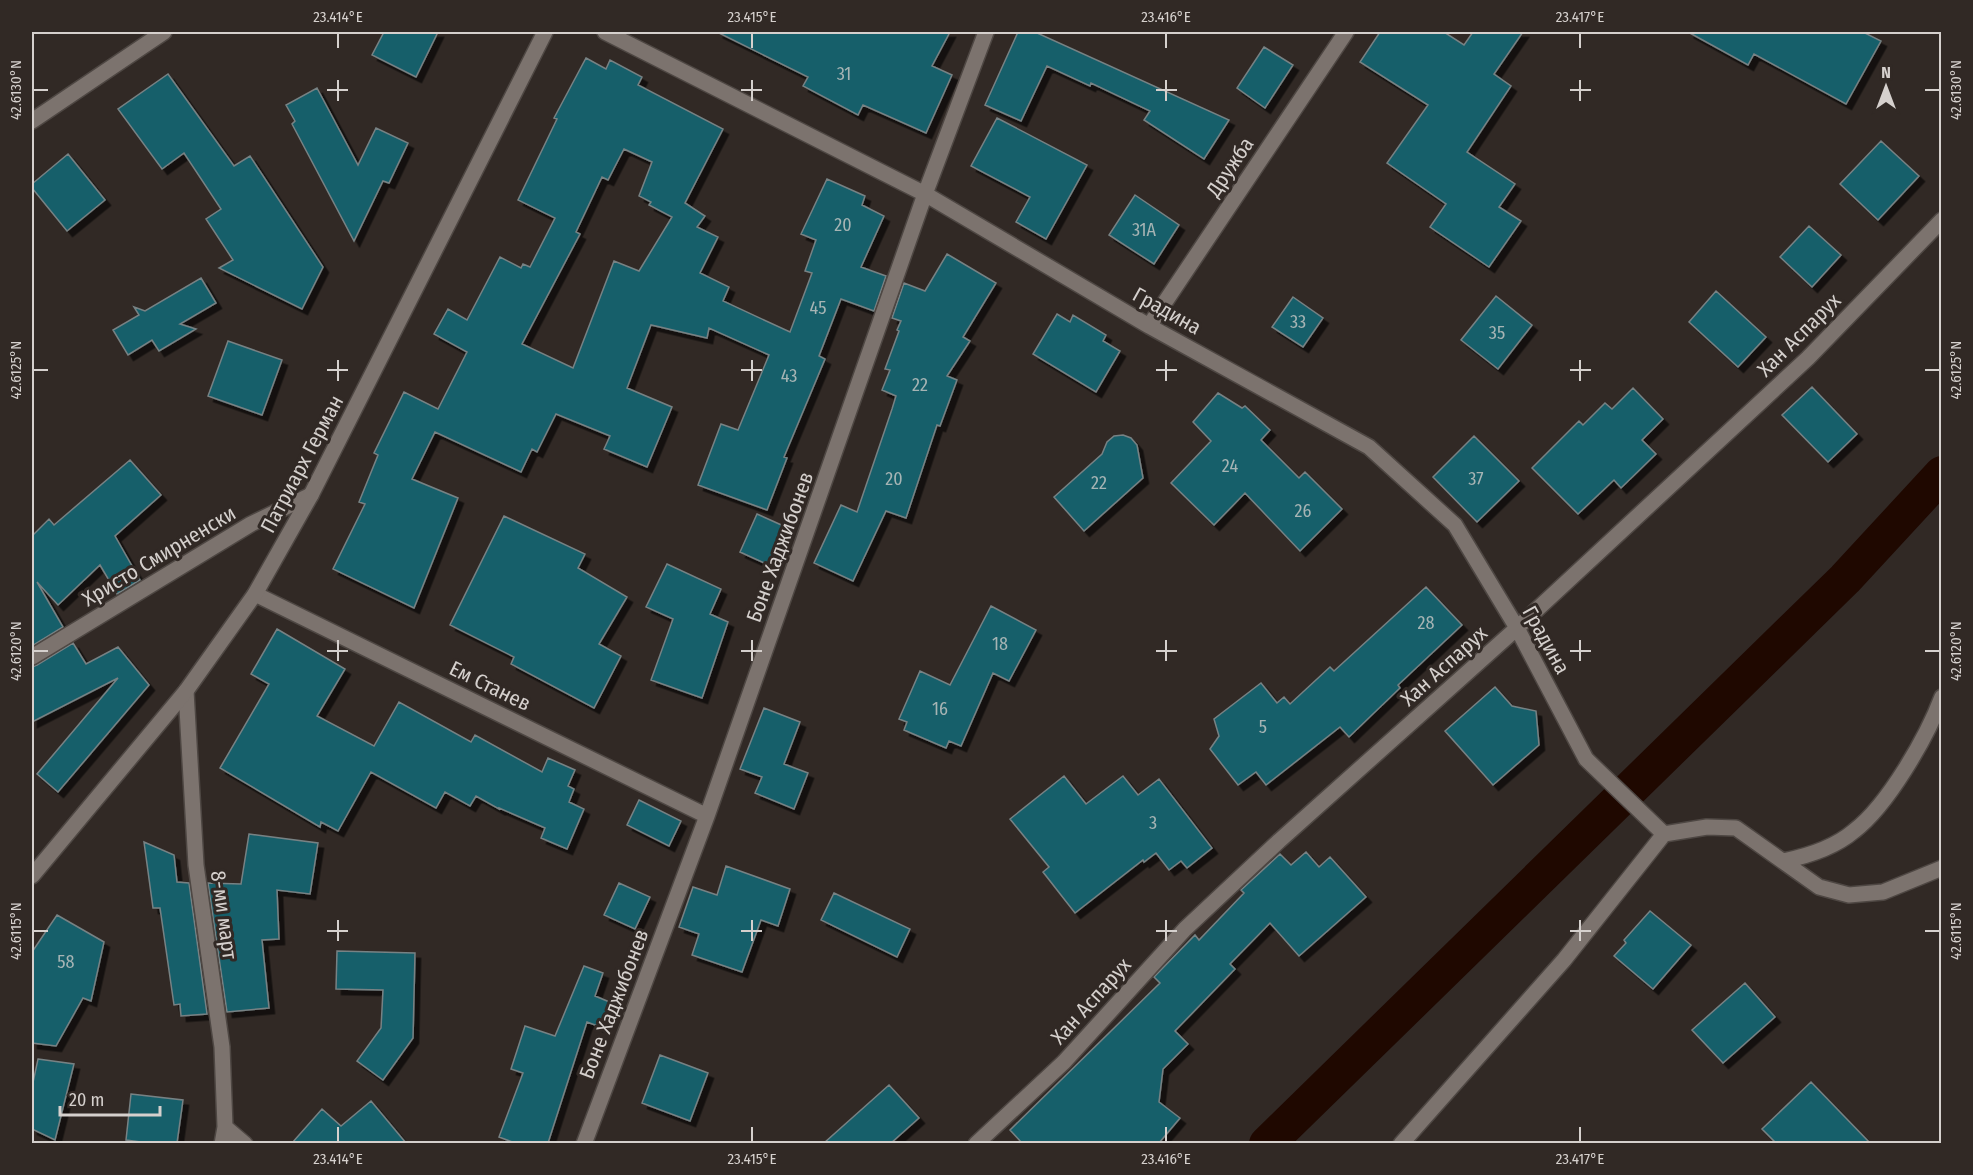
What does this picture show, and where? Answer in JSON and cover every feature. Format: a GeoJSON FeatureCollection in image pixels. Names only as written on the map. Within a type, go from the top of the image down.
{"type":"FeatureCollection","features":[{"type":"Feature","properties":{"kind":"street"},"geometry":{"type":"LineString","coordinates":[[32,121],[164,32]]}},
{"type":"Feature","properties":{"kind":"street","name":"Патриарх Герман"},"geometry":{"type":"LineString","coordinates":[[32,876],[186,692],[255,594],[311,495],[545,32]]}},
{"type":"Feature","properties":{"kind":"street","name":"Градина"},"geometry":{"type":"LineString","coordinates":[[605,32],[925,194],[1149,326],[1369,447],[1455,525],[1517,628],[1586,759],[1664,834]]}},
{"type":"Feature","properties":{"kind":"street","name":"Боне Хаджибонев"},"geometry":{"type":"LineString","coordinates":[[584,1143],[707,816],[925,194],[986,32]]}},
{"type":"Feature","properties":{"kind":"street","name":"Дружба"},"geometry":{"type":"LineString","coordinates":[[1149,326],[1346,32]]}},
{"type":"Feature","properties":{"kind":"street","name":"Хан Аспарух"},"geometry":{"type":"LineString","coordinates":[[976,1143],[1064,1062],[1185,929],[1279,841],[1517,628],[1808,358],[1941,220]]}},
{"type":"Feature","properties":{"kind":"street","name":"Христо Смирненски"},"geometry":{"type":"LineString","coordinates":[[32,657],[251,524],[311,495]]}},
{"type":"Feature","properties":{"kind":"street","name":"Ем Станев"},"geometry":{"type":"LineString","coordinates":[[255,594],[707,816]]}},
{"type":"Feature","properties":{"kind":"street","name":"8-ми март"},"geometry":{"type":"LineString","coordinates":[[186,692],[195,865],[222,1047],[225,1127],[222,1143]]}},
{"type":"Feature","properties":{"kind":"street"},"geometry":{"type":"LineString","coordinates":[[1783,861],[1829,847],[1855,831],[1877,807],[1904,771],[1933,722],[1941,697]]}},
{"type":"Feature","properties":{"kind":"street"},"geometry":{"type":"LineString","coordinates":[[1401,1143],[1564,960],[1664,834],[1707,827],[1736,828],[1819,887],[1849,895],[1883,892],[1941,868]]}},
{"type":"Feature","properties":{"kind":"street"},"geometry":{"type":"LineString","coordinates":[[225,1127],[245,1143]]}},
{"type":"Feature","properties":{"kind":"building"},"geometry":{"type":"Polygon","coordinates":[[[384,32],[438,32],[416,77],[372,55],[384,32]]]}},
{"type":"Feature","properties":{"kind":"building"},"geometry":{"type":"Polygon","coordinates":[[[717,32],[950,32],[932,66],[952,75],[926,133],[863,105],[858,115],[803,86],[808,77],[717,32]]]}},
{"type":"Feature","properties":{"kind":"building"},"geometry":{"type":"Polygon","coordinates":[[[1018,32],[1035,32],[1229,120],[1204,159],[1144,120],[1150,111],[1091,83],[1090,86],[1047,66],[1021,121],[985,105],[1018,32]]]}},
{"type":"Feature","properties":{"kind":"building"},"geometry":{"type":"Polygon","coordinates":[[[1380,32],[1444,32],[1464,45],[1473,32],[1523,32],[1494,74],[1511,86],[1467,152],[1515,184],[1499,207],[1521,221],[1489,267],[1430,227],[1446,204],[1387,163],[1428,105],[1360,62],[1380,32]]]}},
{"type":"Feature","properties":{"kind":"building"},"geometry":{"type":"Polygon","coordinates":[[[1688,32],[1863,32],[1881,41],[1846,104],[1754,54],[1748,65],[1688,32]]]}},
{"type":"Feature","properties":{"kind":"building"},"geometry":{"type":"Polygon","coordinates":[[[1264,47],[1293,65],[1265,108],[1237,88],[1264,47]]]}},
{"type":"Feature","properties":{"kind":"building"},"geometry":{"type":"Polygon","coordinates":[[[586,58],[606,69],[610,60],[642,77],[638,85],[723,129],[685,203],[705,216],[697,227],[718,237],[700,273],[729,287],[723,301],[790,332],[812,273],[805,271],[816,240],[801,234],[827,179],[865,196],[862,205],[884,216],[861,267],[886,276],[874,311],[841,299],[819,356],[825,359],[784,457],[787,458],[767,510],[698,485],[721,424],[738,430],[769,355],[709,328],[707,338],[651,325],[627,388],[672,407],[647,467],[604,449],[610,436],[556,414],[537,452],[532,449],[521,472],[435,432],[412,479],[458,498],[414,608],[333,569],[365,504],[359,502],[378,455],[374,453],[404,392],[438,409],[467,352],[434,334],[448,309],[467,320],[500,257],[521,268],[523,264],[530,267],[555,218],[518,200],[557,119],[554,118],[586,58]],[[624,149],[608,180],[602,177],[576,232],[580,234],[522,344],[573,368],[614,261],[639,271],[672,217],[649,205],[651,202],[639,196],[652,162],[624,149]]]}},
{"type":"Feature","properties":{"kind":"building"},"geometry":{"type":"Polygon","coordinates":[[[168,74],[234,166],[250,156],[323,267],[302,309],[219,268],[233,260],[206,219],[221,209],[184,153],[162,169],[118,109],[168,74]]]}},
{"type":"Feature","properties":{"kind":"building"},"geometry":{"type":"Polygon","coordinates":[[[317,88],[358,165],[376,128],[408,143],[389,183],[383,181],[354,241],[292,124],[295,121],[286,105],[317,88]]]}},
{"type":"Feature","properties":{"kind":"building"},"geometry":{"type":"Polygon","coordinates":[[[997,118],[1087,165],[1046,239],[1016,222],[1030,197],[971,166],[997,118]]]}},
{"type":"Feature","properties":{"kind":"building"},"geometry":{"type":"Polygon","coordinates":[[[1881,141],[1919,176],[1878,220],[1840,184],[1881,141]]]}},
{"type":"Feature","properties":{"kind":"building"},"geometry":{"type":"Polygon","coordinates":[[[68,154],[105,200],[67,231],[32,188],[32,184],[68,154]]]}},
{"type":"Feature","properties":{"kind":"building"},"geometry":{"type":"Polygon","coordinates":[[[1135,195],[1179,225],[1154,264],[1109,235],[1135,195]]]}},
{"type":"Feature","properties":{"kind":"building"},"geometry":{"type":"Polygon","coordinates":[[[1809,226],[1841,255],[1812,287],[1780,257],[1809,226]]]}},
{"type":"Feature","properties":{"kind":"building"},"geometry":{"type":"Polygon","coordinates":[[[947,254],[996,283],[963,337],[970,341],[947,376],[957,380],[940,426],[937,425],[906,518],[886,511],[853,581],[814,563],[841,505],[857,512],[892,409],[896,396],[882,390],[890,370],[885,369],[899,331],[897,330],[901,321],[892,318],[904,283],[925,291],[947,254]]]}},
{"type":"Feature","properties":{"kind":"building"},"geometry":{"type":"Polygon","coordinates":[[[201,278],[216,303],[180,324],[196,329],[159,351],[152,340],[128,355],[113,330],[139,315],[134,307],[145,311],[201,278]]]}},
{"type":"Feature","properties":{"kind":"building"},"geometry":{"type":"Polygon","coordinates":[[[1716,291],[1766,337],[1738,367],[1689,322],[1716,291]]]}},
{"type":"Feature","properties":{"kind":"building"},"geometry":{"type":"Polygon","coordinates":[[[1496,296],[1532,325],[1498,369],[1461,340],[1496,296]]]}},
{"type":"Feature","properties":{"kind":"building"},"geometry":{"type":"Polygon","coordinates":[[[1293,297],[1323,318],[1303,347],[1272,327],[1293,297]]]}},
{"type":"Feature","properties":{"kind":"building"},"geometry":{"type":"Polygon","coordinates":[[[1057,314],[1070,322],[1073,315],[1106,335],[1103,341],[1120,351],[1096,392],[1033,354],[1057,314]]]}},
{"type":"Feature","properties":{"kind":"building"},"geometry":{"type":"Polygon","coordinates":[[[228,341],[282,360],[262,415],[208,396],[228,341]]]}},
{"type":"Feature","properties":{"kind":"building"},"geometry":{"type":"Polygon","coordinates":[[[1812,387],[1857,434],[1828,462],[1782,415],[1812,387]]]}},
{"type":"Feature","properties":{"kind":"building"},"geometry":{"type":"Polygon","coordinates":[[[1633,388],[1663,419],[1642,440],[1656,454],[1621,488],[1614,480],[1578,514],[1532,468],[1579,421],[1583,425],[1605,403],[1612,409],[1633,388]]]}},
{"type":"Feature","properties":{"kind":"building"},"geometry":{"type":"Polygon","coordinates":[[[1218,393],[1242,408],[1245,406],[1270,430],[1261,440],[1299,478],[1305,472],[1342,509],[1300,551],[1245,493],[1214,525],[1171,483],[1211,441],[1193,422],[1218,393]]]}},
{"type":"Feature","properties":{"kind":"building"},"geometry":{"type":"Polygon","coordinates":[[[1123,435],[1131,438],[1137,445],[1143,478],[1084,531],[1054,497],[1102,454],[1107,442],[1114,436],[1123,435]]]}},
{"type":"Feature","properties":{"kind":"building"},"geometry":{"type":"Polygon","coordinates":[[[1474,436],[1519,481],[1477,522],[1433,477],[1474,436]]]}},
{"type":"Feature","properties":{"kind":"building"},"geometry":{"type":"Polygon","coordinates":[[[130,460],[161,495],[115,536],[140,580],[117,594],[100,565],[58,605],[37,582],[63,627],[32,646],[32,536],[49,519],[54,525],[130,460]]]}},
{"type":"Feature","properties":{"kind":"building"},"geometry":{"type":"Polygon","coordinates":[[[757,514],[788,528],[771,566],[740,552],[757,514]]]}},
{"type":"Feature","properties":{"kind":"building"},"geometry":{"type":"Polygon","coordinates":[[[504,516],[585,554],[578,568],[627,597],[599,644],[621,656],[594,708],[511,664],[514,657],[450,625],[504,516]]]}},
{"type":"Feature","properties":{"kind":"building"},"geometry":{"type":"Polygon","coordinates":[[[667,564],[721,589],[710,614],[728,622],[702,698],[651,680],[673,619],[646,607],[667,564]]]}},
{"type":"Feature","properties":{"kind":"building"},"geometry":{"type":"Polygon","coordinates":[[[1426,587],[1462,625],[1398,685],[1400,688],[1349,737],[1340,727],[1266,785],[1256,772],[1238,785],[1210,749],[1219,736],[1214,719],[1261,683],[1277,703],[1284,697],[1290,704],[1330,667],[1334,671],[1426,587]]]}},
{"type":"Feature","properties":{"kind":"building"},"geometry":{"type":"Polygon","coordinates":[[[991,606],[1036,630],[1009,681],[993,673],[961,746],[949,741],[946,748],[904,730],[907,722],[899,719],[920,671],[950,685],[991,606]]]}},
{"type":"Feature","properties":{"kind":"building"},"geometry":{"type":"Polygon","coordinates":[[[277,629],[345,669],[317,716],[374,746],[399,702],[471,742],[475,735],[542,772],[548,758],[575,770],[568,786],[574,789],[569,802],[584,809],[567,849],[541,838],[545,828],[499,809],[476,796],[470,806],[445,792],[436,808],[371,772],[338,831],[321,822],[320,827],[220,768],[269,684],[251,674],[277,629]]]}},
{"type":"Feature","properties":{"kind":"building"},"geometry":{"type":"Polygon","coordinates":[[[73,643],[86,664],[118,647],[149,685],[58,792],[37,774],[118,678],[32,722],[32,667],[73,643]]]}},
{"type":"Feature","properties":{"kind":"building"},"geometry":{"type":"Polygon","coordinates":[[[1495,687],[1512,706],[1536,711],[1539,745],[1493,785],[1445,731],[1495,687]]]}},
{"type":"Feature","properties":{"kind":"building"},"geometry":{"type":"Polygon","coordinates":[[[764,708],[800,722],[784,764],[808,773],[794,809],[755,793],[762,777],[740,769],[764,708]]]}},
{"type":"Feature","properties":{"kind":"building"},"geometry":{"type":"Polygon","coordinates":[[[1064,776],[1086,804],[1123,776],[1138,795],[1159,779],[1212,848],[1187,868],[1181,861],[1169,870],[1156,853],[1144,862],[1143,860],[1075,913],[1043,872],[1049,867],[1010,819],[1064,776]]]}},
{"type":"Feature","properties":{"kind":"building"},"geometry":{"type":"Polygon","coordinates":[[[639,800],[681,821],[669,846],[627,825],[639,800]]]}},
{"type":"Feature","properties":{"kind":"building"},"geometry":{"type":"Polygon","coordinates":[[[249,834],[318,843],[310,894],[277,890],[279,939],[262,940],[269,1008],[227,1012],[208,883],[241,884],[249,834]]]}},
{"type":"Feature","properties":{"kind":"building"},"geometry":{"type":"Polygon","coordinates":[[[144,842],[174,855],[177,882],[189,883],[207,1014],[181,1016],[180,1004],[174,1005],[160,908],[153,908],[144,842]]]}},
{"type":"Feature","properties":{"kind":"building"},"geometry":{"type":"Polygon","coordinates":[[[1306,852],[1319,867],[1330,857],[1366,897],[1299,956],[1270,923],[1230,964],[1235,969],[1175,1031],[1188,1044],[1163,1069],[1159,1102],[1180,1118],[1159,1143],[1022,1143],[1010,1130],[1160,983],[1154,977],[1195,935],[1199,940],[1244,893],[1241,890],[1280,854],[1291,865],[1306,852]]]}},
{"type":"Feature","properties":{"kind":"building"},"geometry":{"type":"Polygon","coordinates":[[[726,866],[790,889],[778,926],[761,920],[742,972],[692,955],[699,934],[679,927],[693,887],[717,895],[726,866]]]}},
{"type":"Feature","properties":{"kind":"building"},"geometry":{"type":"Polygon","coordinates":[[[619,883],[650,897],[635,929],[604,915],[619,883]]]}},
{"type":"Feature","properties":{"kind":"building"},"geometry":{"type":"Polygon","coordinates":[[[834,893],[910,929],[897,957],[821,920],[834,893]]]}},
{"type":"Feature","properties":{"kind":"building"},"geometry":{"type":"Polygon","coordinates":[[[1650,911],[1691,945],[1653,989],[1614,956],[1626,943],[1624,940],[1650,911]]]}},
{"type":"Feature","properties":{"kind":"building"},"geometry":{"type":"Polygon","coordinates":[[[57,915],[104,942],[91,1001],[83,998],[56,1046],[32,1043],[32,952],[57,915]]]}},
{"type":"Feature","properties":{"kind":"building"},"geometry":{"type":"Polygon","coordinates":[[[337,951],[415,953],[413,1038],[383,1080],[357,1061],[381,1028],[383,990],[336,989],[337,951]]]}},
{"type":"Feature","properties":{"kind":"building"},"geometry":{"type":"Polygon","coordinates":[[[584,966],[603,973],[595,996],[612,1003],[603,1028],[587,1022],[548,1143],[515,1143],[499,1137],[523,1073],[511,1069],[525,1026],[555,1036],[584,966]]]}},
{"type":"Feature","properties":{"kind":"building"},"geometry":{"type":"Polygon","coordinates":[[[1745,983],[1775,1017],[1723,1063],[1692,1030],[1745,983]]]}},
{"type":"Feature","properties":{"kind":"building"},"geometry":{"type":"Polygon","coordinates":[[[660,1055],[708,1073],[690,1121],[642,1103],[660,1055]]]}},
{"type":"Feature","properties":{"kind":"building"},"geometry":{"type":"Polygon","coordinates":[[[38,1059],[74,1064],[55,1140],[32,1129],[32,1087],[38,1059]]]}},
{"type":"Feature","properties":{"kind":"building"},"geometry":{"type":"Polygon","coordinates":[[[1811,1082],[1870,1143],[1776,1143],[1762,1129],[1811,1082]]]}},
{"type":"Feature","properties":{"kind":"building"},"geometry":{"type":"Polygon","coordinates":[[[889,1085],[919,1118],[891,1143],[824,1143],[889,1085]]]}},
{"type":"Feature","properties":{"kind":"building"},"geometry":{"type":"Polygon","coordinates":[[[131,1094],[183,1100],[177,1143],[126,1140],[131,1094]]]}},
{"type":"Feature","properties":{"kind":"building"},"geometry":{"type":"Polygon","coordinates":[[[371,1101],[406,1143],[292,1143],[322,1109],[341,1126],[371,1101]]]}},
{"type":"Feature","properties":{"kind":"waterway"},"geometry":{"type":"LineString","coordinates":[[1267,1144],[1845,579],[1942,474]]}}]}
